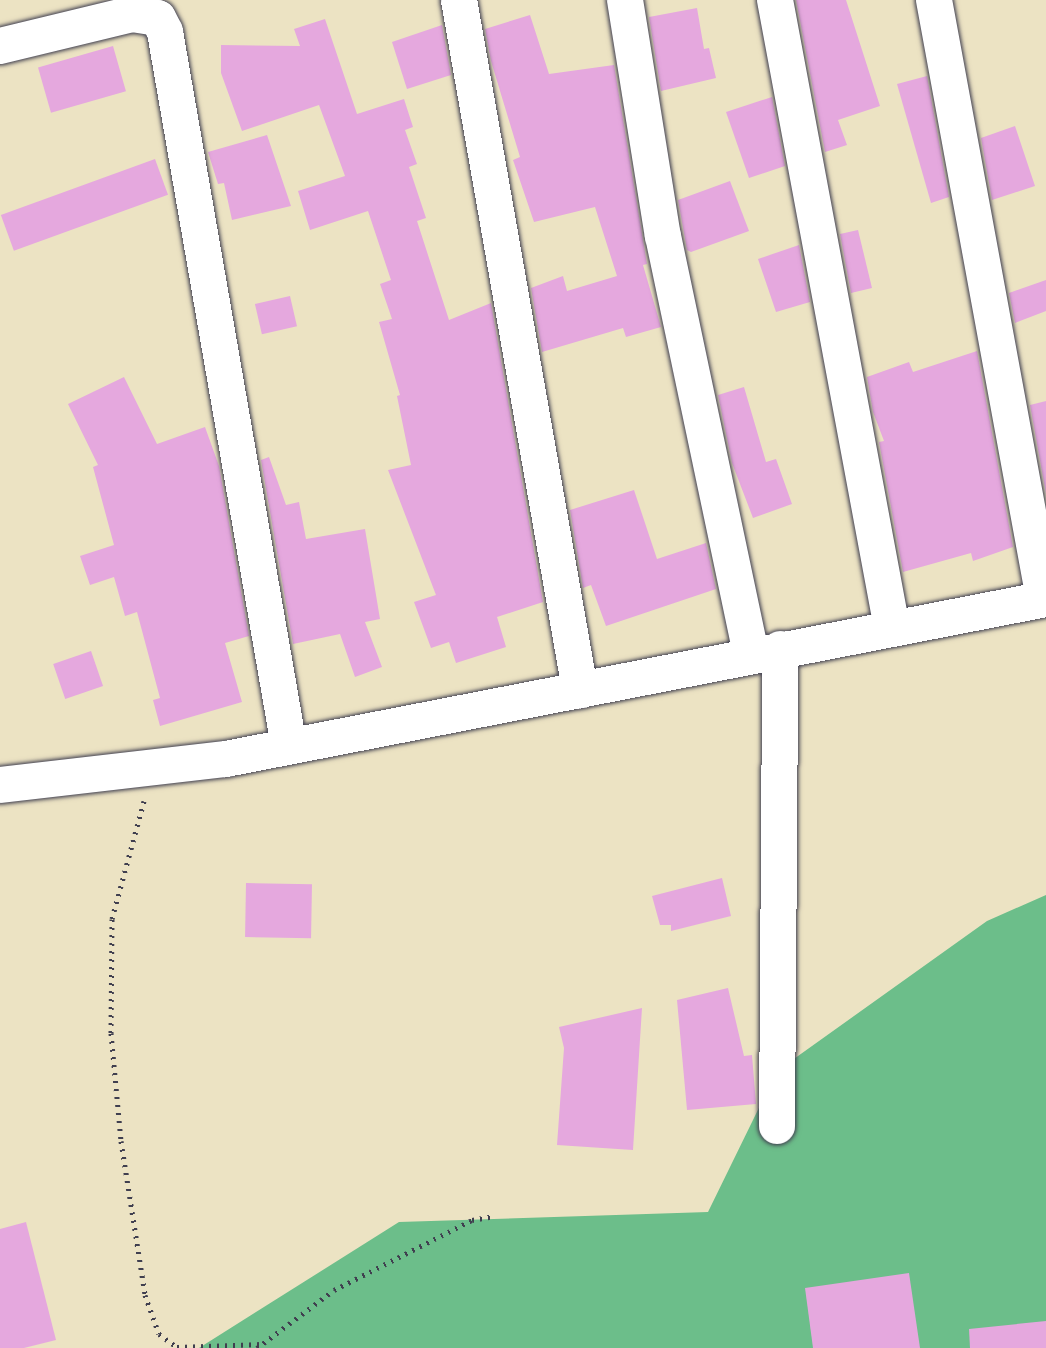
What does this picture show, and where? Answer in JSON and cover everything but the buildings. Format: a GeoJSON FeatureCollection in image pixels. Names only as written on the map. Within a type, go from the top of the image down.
{"type":"FeatureCollection","features":[{"type":"Feature","properties":{"kind":"street"},"geometry":{"type":"LineString","coordinates":[[459,0],[580,690]]}},
{"type":"Feature","properties":{"kind":"street"},"geometry":{"type":"LineString","coordinates":[[625,0],[663,236],[766,652],[777,1126]]}},
{"type":"Feature","properties":{"kind":"street"},"geometry":{"type":"LineString","coordinates":[[775,0],[892,628]]}},
{"type":"Feature","properties":{"kind":"street"},"geometry":{"type":"LineString","coordinates":[[0,785],[226,759],[1045,599],[934,0]]}},
{"type":"Feature","properties":{"kind":"street"},"geometry":{"type":"LineString","coordinates":[[0,46],[132,14],[158,18],[165,32],[289,746]]}},
{"type":"Feature","properties":{"kind":"path"},"geometry":{"type":"LineString","coordinates":[[144,800],[112,919],[111,1033],[131,1218],[145,1295],[159,1334],[177,1347],[260,1346],[334,1290],[472,1220],[495,1216]]}},
{"type":"Feature","properties":{"kind":"green space"},"geometry":{"type":"Polygon","coordinates":[[[1046,895],[1046,1348],[199,1348],[399,1222],[708,1212],[777,1071],[987,921],[1046,895]]]}}]}
